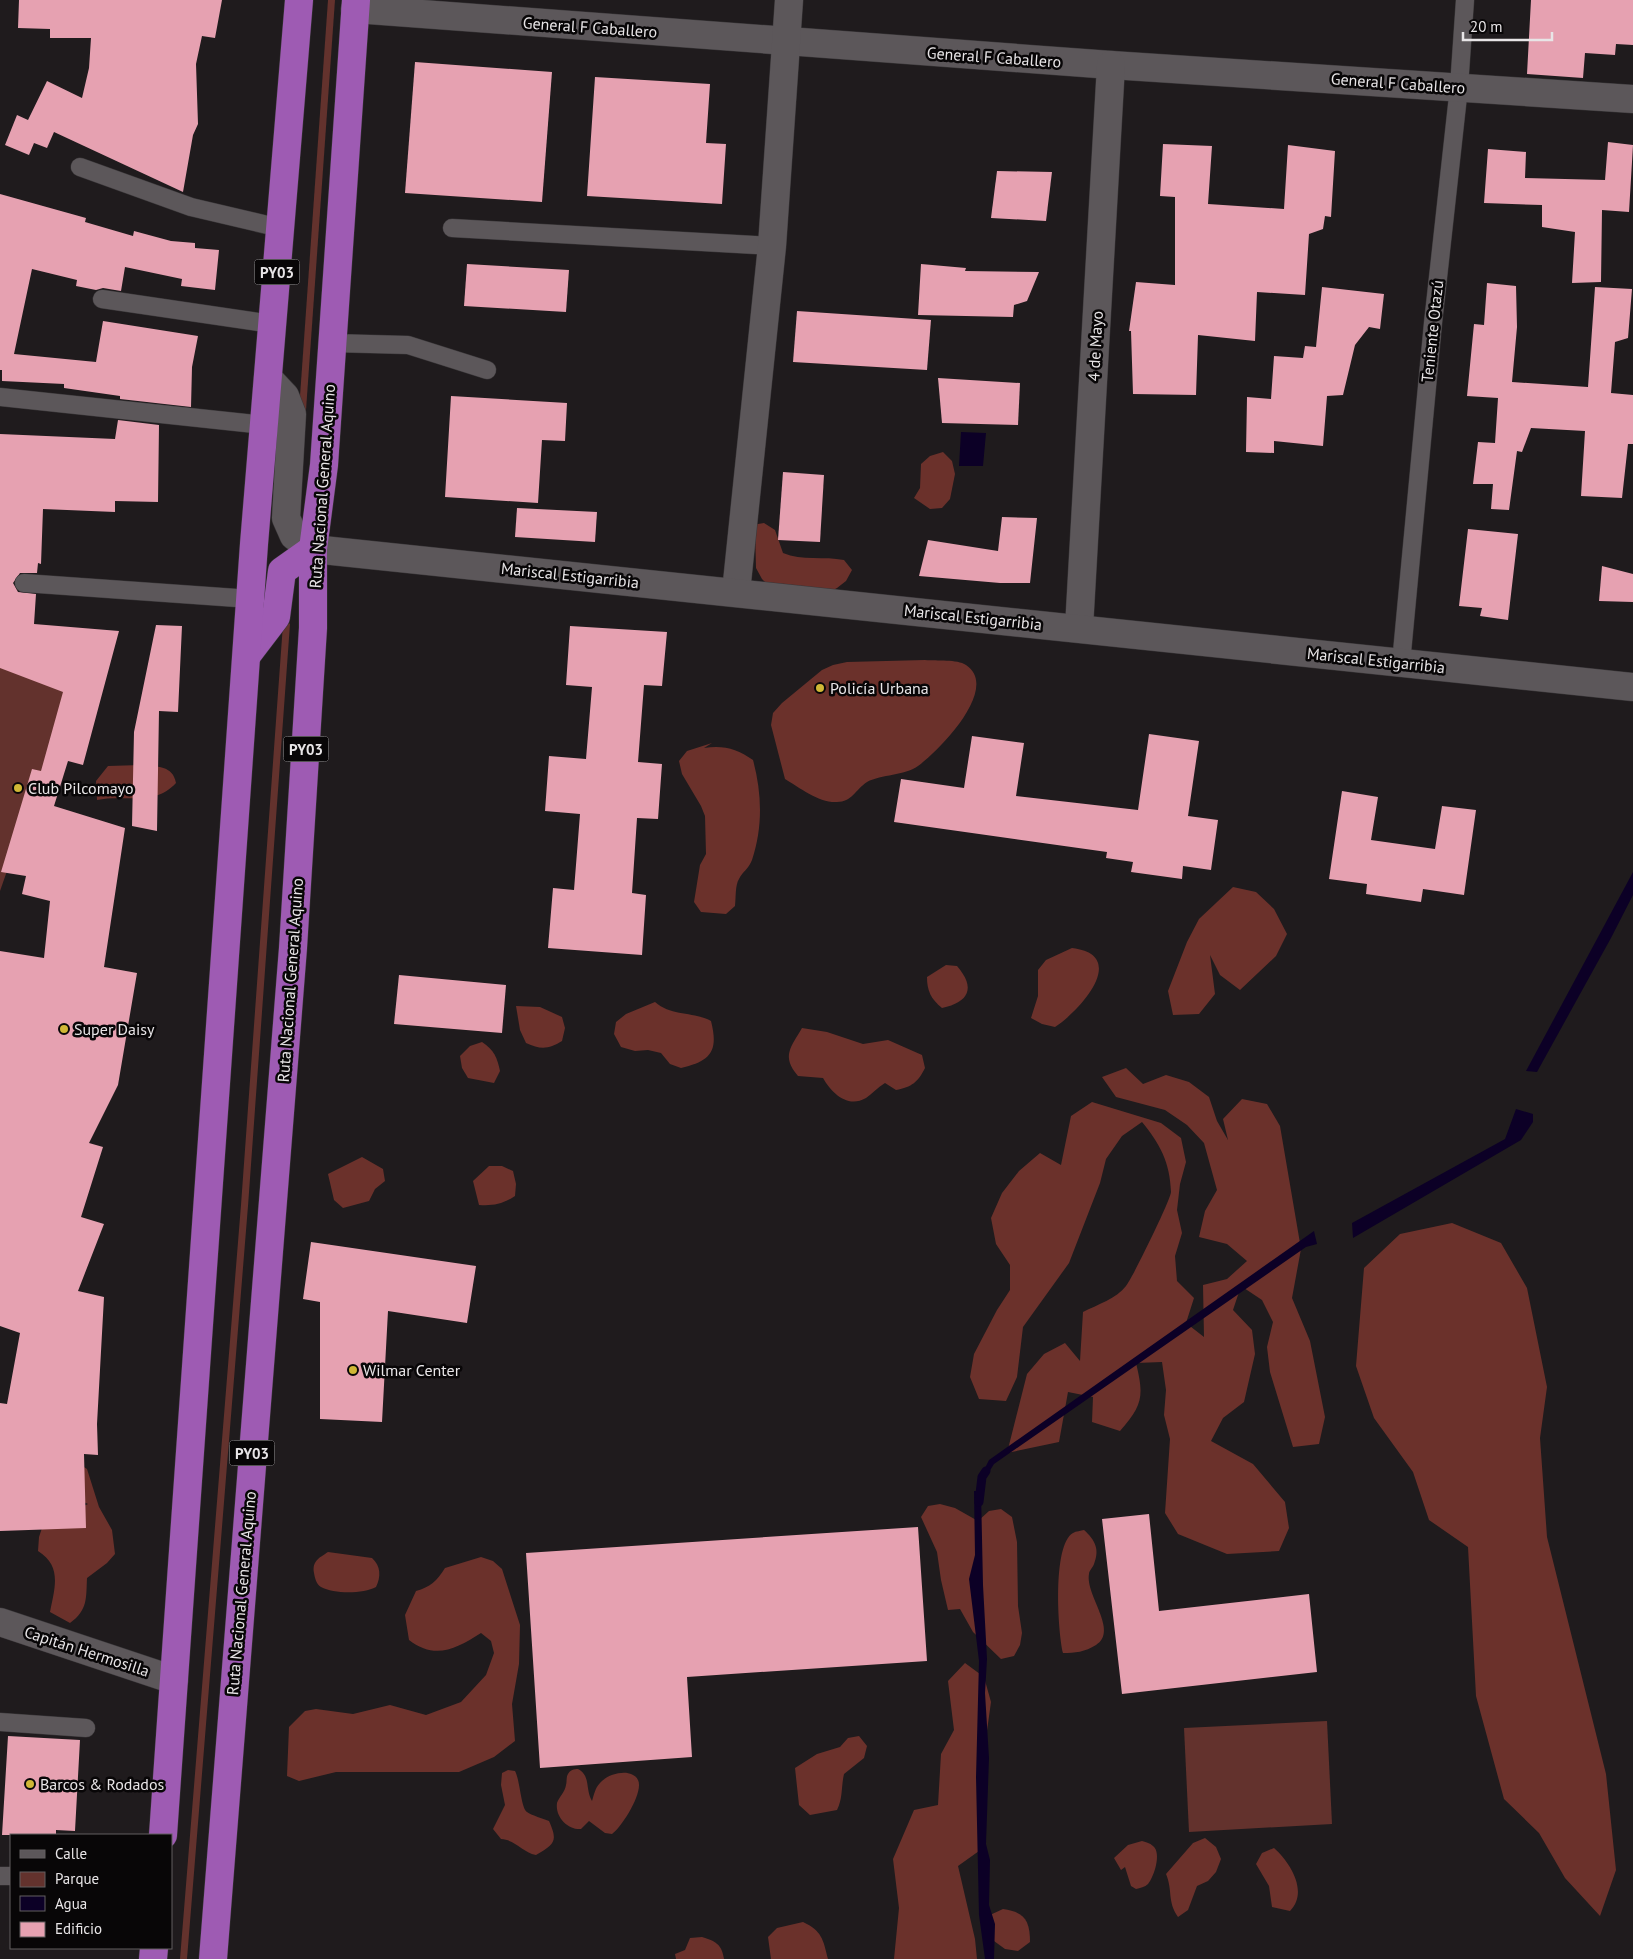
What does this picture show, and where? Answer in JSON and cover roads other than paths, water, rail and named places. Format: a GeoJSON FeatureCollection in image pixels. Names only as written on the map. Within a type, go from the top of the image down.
{"type":"FeatureCollection","features":[{"type":"Feature","properties":{"kind":"highway","name":"PY03"},"geometry":{"type":"LineString","coordinates":[[162,1834],[246,655],[299,0]]}},
{"type":"Feature","properties":{"kind":"highway","name":"Ruta Nacional General Aquino"},"geometry":{"type":"LineString","coordinates":[[213,1959],[293,948],[313,628],[313,549],[324,465],[355,4]]}},
{"type":"Feature","properties":{"kind":"highway"},"geometry":{"type":"LineString","coordinates":[[246,655],[276,617],[282,571],[313,549]]}},
{"type":"Feature","properties":{"kind":"street"},"geometry":{"type":"LineString","coordinates":[[736,592],[772,246],[789,0]]}},
{"type":"Feature","properties":{"kind":"street","name":"General F Caballero"},"geometry":{"type":"LineString","coordinates":[[355,4],[786,42],[1633,99]]}},
{"type":"Feature","properties":{"kind":"street","name":"4 de Mayo"},"geometry":{"type":"LineString","coordinates":[[1079,628],[1111,65]]}},
{"type":"Feature","properties":{"kind":"street"},"geometry":{"type":"LineString","coordinates":[[268,378],[285,396],[292,414],[286,518],[294,536],[313,549]]}},
{"type":"Feature","properties":{"kind":"street","name":"Mariscal Estigarribia"},"geometry":{"type":"LineString","coordinates":[[313,549],[1633,687]]}},
{"type":"Feature","properties":{"kind":"street","name":"Capitán Hermosilla"},"geometry":{"type":"LineString","coordinates":[[0,1622],[174,1680]]}},
{"type":"Feature","properties":{"kind":"lane","name":"Teniente Otazú"},"geometry":{"type":"LineString","coordinates":[[1401,663],[1433,323],[1459,87],[1466,0]]}},
{"type":"Feature","properties":{"kind":"lane"},"geometry":{"type":"LineString","coordinates":[[80,167],[191,207],[280,228]]}},
{"type":"Feature","properties":{"kind":"lane"},"geometry":{"type":"LineString","coordinates":[[452,228],[772,246]]}},
{"type":"Feature","properties":{"kind":"lane"},"geometry":{"type":"LineString","coordinates":[[102,299],[272,324]]}},
{"type":"Feature","properties":{"kind":"lane"},"geometry":{"type":"LineString","coordinates":[[332,343],[408,345],[487,370]]}},
{"type":"Feature","properties":{"kind":"lane"},"geometry":{"type":"LineString","coordinates":[[0,397],[264,425]]}},
{"type":"Feature","properties":{"kind":"lane"},"geometry":{"type":"LineString","coordinates":[[24,583],[251,599]]}},
{"type":"Feature","properties":{"kind":"lane"},"geometry":{"type":"LineString","coordinates":[[0,1722],[86,1728]]}},
{"type":"Feature","properties":{"kind":"water"},"geometry":{"type":"Polygon","coordinates":[[[961,432],[986,433],[983,466],[959,466],[961,432]]]}},
{"type":"Feature","properties":{"kind":"water"},"geometry":{"type":"Polygon","coordinates":[[[1633,872],[1633,895],[1611,938],[1537,1072],[1526,1071],[1633,872]]]}},
{"type":"Feature","properties":{"kind":"water"},"geometry":{"type":"Polygon","coordinates":[[[1516,1109],[1533,1114],[1533,1122],[1521,1140],[1353,1238],[1352,1223],[1505,1139],[1516,1109]]]}},
{"type":"Feature","properties":{"kind":"water"},"geometry":{"type":"Polygon","coordinates":[[[1314,1231],[1317,1244],[1306,1247],[994,1464],[984,1480],[979,1480],[989,1460],[1314,1231]]]}},
{"type":"Feature","properties":{"kind":"water"},"geometry":{"type":"Polygon","coordinates":[[[974,1491],[981,1491],[987,1659],[985,1693],[989,1758],[986,1844],[990,1860],[989,1905],[995,1924],[994,1959],[985,1959],[979,1915],[976,1777],[979,1661],[969,1579],[975,1555],[974,1491]]]}},
{"type":"Feature","properties":{"kind":"waterway"},"geometry":{"type":"LineString","coordinates":[[979,1502],[982,1477],[986,1471]]}},
{"type":"Feature","properties":{"kind":"place","name":"Policía Urbana"},"geometry":{"type":"Point","coordinates":[820,688]}},
{"type":"Feature","properties":{"kind":"place","name":"Club Pilcomayo"},"geometry":{"type":"Point","coordinates":[18,788]}},
{"type":"Feature","properties":{"kind":"place","name":"Super Daisy"},"geometry":{"type":"Point","coordinates":[64,1029]}},
{"type":"Feature","properties":{"kind":"place","name":"Wilmar Center"},"geometry":{"type":"Point","coordinates":[353,1370]}},
{"type":"Feature","properties":{"kind":"place","name":"Barcos & Rodados"},"geometry":{"type":"Point","coordinates":[30,1784]}}]}
